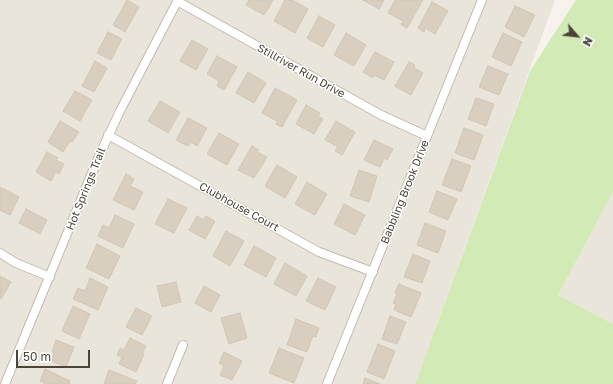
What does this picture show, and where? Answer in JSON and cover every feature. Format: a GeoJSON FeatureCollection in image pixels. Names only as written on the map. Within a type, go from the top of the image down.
{"type":"FeatureCollection","features":[{"type":"Feature","properties":{"kind":"street","name":"Babbling Brook Drive"},"geometry":{"type":"LineString","coordinates":[[327,384],[482,0]]}},
{"type":"Feature","properties":{"kind":"street","name":"Stillriver Run Drive"},"geometry":{"type":"LineString","coordinates":[[177,1],[381,115],[427,136]]}},
{"type":"Feature","properties":{"kind":"street","name":"Hot Springs Trail"},"geometry":{"type":"LineString","coordinates":[[5,384],[108,135],[177,1]]}},
{"type":"Feature","properties":{"kind":"street","name":"Clubhouse Court"},"geometry":{"type":"LineString","coordinates":[[108,135],[319,252],[373,272]]}},
{"type":"Feature","properties":{"kind":"street"},"geometry":{"type":"LineString","coordinates":[[0,253],[16,263],[50,277]]}},
{"type":"Feature","properties":{"kind":"street"},"geometry":{"type":"LineString","coordinates":[[167,384],[183,345]]}},
{"type":"Feature","properties":{"kind":"shaded area"},"geometry":{"type":"Polygon","coordinates":[[[0,0],[555,0],[415,384],[0,384],[0,0]]]}},
{"type":"Feature","properties":{"kind":"shaded area"},"geometry":{"type":"Polygon","coordinates":[[[613,192],[613,324],[558,295],[613,192]]]}},
{"type":"Feature","properties":{"kind":"green space"},"geometry":{"type":"Polygon","coordinates":[[[576,0],[613,0],[613,192],[558,295],[613,324],[613,384],[415,384],[530,71],[576,0]]]}},
{"type":"Feature","properties":{"kind":"building"},"geometry":{"type":"Polygon","coordinates":[[[127,0],[139,7],[125,32],[113,25],[127,0]]]}},
{"type":"Feature","properties":{"kind":"building"},"geometry":{"type":"Polygon","coordinates":[[[249,0],[273,0],[264,15],[246,5],[249,0]]]}},
{"type":"Feature","properties":{"kind":"building"},"geometry":{"type":"Polygon","coordinates":[[[285,0],[292,0],[308,9],[295,33],[274,21],[285,0]]]}},
{"type":"Feature","properties":{"kind":"building"},"geometry":{"type":"Polygon","coordinates":[[[363,0],[384,0],[379,9],[363,0]]]}},
{"type":"Feature","properties":{"kind":"building"},"geometry":{"type":"Polygon","coordinates":[[[395,0],[423,0],[407,28],[401,25],[403,21],[388,13],[395,0]]]}},
{"type":"Feature","properties":{"kind":"building"},"geometry":{"type":"Polygon","coordinates":[[[432,2],[448,11],[435,34],[425,28],[424,32],[418,28],[432,2]]]}},
{"type":"Feature","properties":{"kind":"building"},"geometry":{"type":"Polygon","coordinates":[[[515,6],[535,15],[524,37],[505,27],[515,6]]]}},
{"type":"Feature","properties":{"kind":"building"},"geometry":{"type":"Polygon","coordinates":[[[319,16],[335,25],[323,47],[307,38],[319,16]]]}},
{"type":"Feature","properties":{"kind":"building"},"geometry":{"type":"Polygon","coordinates":[[[108,32],[122,39],[111,60],[97,53],[108,32]]]}},
{"type":"Feature","properties":{"kind":"building"},"geometry":{"type":"Polygon","coordinates":[[[346,33],[366,45],[354,66],[334,55],[346,33]]]}},
{"type":"Feature","properties":{"kind":"building"},"geometry":{"type":"Polygon","coordinates":[[[503,33],[522,42],[511,66],[492,57],[503,33]]]}},
{"type":"Feature","properties":{"kind":"building"},"geometry":{"type":"Polygon","coordinates":[[[192,40],[208,49],[196,70],[180,61],[192,40]]]}},
{"type":"Feature","properties":{"kind":"building"},"geometry":{"type":"Polygon","coordinates":[[[375,52],[394,62],[384,80],[374,75],[373,78],[363,72],[375,52]]]}},
{"type":"Feature","properties":{"kind":"building"},"geometry":{"type":"Polygon","coordinates":[[[217,56],[237,67],[224,90],[217,86],[219,81],[207,74],[217,56]]]}},
{"type":"Feature","properties":{"kind":"building"},"geometry":{"type":"Polygon","coordinates":[[[95,61],[107,68],[94,92],[82,86],[95,61]]]}},
{"type":"Feature","properties":{"kind":"building"},"geometry":{"type":"Polygon","coordinates":[[[409,62],[415,65],[414,68],[423,73],[411,95],[395,86],[409,62]]]}},
{"type":"Feature","properties":{"kind":"building"},"geometry":{"type":"Polygon","coordinates":[[[488,66],[508,74],[499,95],[479,87],[488,66]]]}},
{"type":"Feature","properties":{"kind":"building"},"geometry":{"type":"Polygon","coordinates":[[[248,72],[266,83],[254,103],[236,93],[248,72]]]}},
{"type":"Feature","properties":{"kind":"building"},"geometry":{"type":"Polygon","coordinates":[[[275,88],[297,100],[282,127],[276,124],[277,121],[262,113],[275,88]]]}},
{"type":"Feature","properties":{"kind":"building"},"geometry":{"type":"Polygon","coordinates":[[[75,91],[92,100],[80,121],[63,111],[75,91]]]}},
{"type":"Feature","properties":{"kind":"building"},"geometry":{"type":"Polygon","coordinates":[[[476,98],[494,104],[486,126],[468,119],[476,98]]]}},
{"type":"Feature","properties":{"kind":"building"},"geometry":{"type":"Polygon","coordinates":[[[160,101],[180,112],[168,133],[148,121],[160,101]]]}},
{"type":"Feature","properties":{"kind":"building"},"geometry":{"type":"Polygon","coordinates":[[[306,105],[320,113],[318,116],[323,119],[314,134],[296,124],[306,105]]]}},
{"type":"Feature","properties":{"kind":"building"},"geometry":{"type":"Polygon","coordinates":[[[188,118],[207,128],[197,146],[191,142],[188,146],[176,140],[188,118]]]}},
{"type":"Feature","properties":{"kind":"building"},"geometry":{"type":"Polygon","coordinates":[[[60,121],[79,132],[72,142],[70,141],[63,152],[48,142],[60,121]]]}},
{"type":"Feature","properties":{"kind":"building"},"geometry":{"type":"Polygon","coordinates":[[[336,121],[355,132],[342,155],[335,151],[338,147],[325,140],[336,121]]]}},
{"type":"Feature","properties":{"kind":"building"},"geometry":{"type":"Polygon","coordinates":[[[464,128],[483,135],[474,160],[455,153],[464,128]]]}},
{"type":"Feature","properties":{"kind":"building"},"geometry":{"type":"Polygon","coordinates":[[[219,133],[239,144],[227,165],[207,154],[219,133]]]}},
{"type":"Feature","properties":{"kind":"building"},"geometry":{"type":"Polygon","coordinates":[[[374,140],[393,149],[387,160],[384,158],[380,167],[364,160],[374,140]]]}},
{"type":"Feature","properties":{"kind":"building"},"geometry":{"type":"Polygon","coordinates":[[[252,146],[259,150],[257,152],[267,157],[254,178],[238,170],[252,146]]]}},
{"type":"Feature","properties":{"kind":"building"},"geometry":{"type":"Polygon","coordinates":[[[47,152],[58,158],[56,160],[64,164],[59,174],[56,172],[51,181],[36,172],[47,152]]]}},
{"type":"Feature","properties":{"kind":"building"},"geometry":{"type":"Polygon","coordinates":[[[452,159],[471,166],[461,192],[442,185],[452,159]]]}},
{"type":"Feature","properties":{"kind":"building"},"geometry":{"type":"Polygon","coordinates":[[[277,165],[297,177],[285,198],[265,186],[277,165]]]}},
{"type":"Feature","properties":{"kind":"building"},"geometry":{"type":"Polygon","coordinates":[[[359,170],[377,176],[369,202],[350,196],[359,170]]]}},
{"type":"Feature","properties":{"kind":"building"},"geometry":{"type":"Polygon","coordinates":[[[126,174],[134,179],[130,186],[143,192],[134,210],[113,200],[126,174]]]}},
{"type":"Feature","properties":{"kind":"building"},"geometry":{"type":"Polygon","coordinates":[[[307,182],[327,194],[315,215],[295,204],[307,182]]]}},
{"type":"Feature","properties":{"kind":"building"},"geometry":{"type":"Polygon","coordinates":[[[0,187],[19,197],[10,215],[0,210],[0,187]]]}},
{"type":"Feature","properties":{"kind":"building"},"geometry":{"type":"Polygon","coordinates":[[[437,191],[457,199],[448,220],[429,212],[437,191]]]}},
{"type":"Feature","properties":{"kind":"building"},"geometry":{"type":"Polygon","coordinates":[[[168,199],[187,208],[174,233],[155,224],[168,199]]]}},
{"type":"Feature","properties":{"kind":"building"},"geometry":{"type":"Polygon","coordinates":[[[344,204],[365,215],[355,235],[334,224],[344,204]]]}},
{"type":"Feature","properties":{"kind":"building"},"geometry":{"type":"Polygon","coordinates":[[[26,209],[47,220],[40,234],[19,223],[26,209]]]}},
{"type":"Feature","properties":{"kind":"building"},"geometry":{"type":"Polygon","coordinates":[[[115,215],[134,224],[123,248],[98,236],[103,225],[109,228],[115,215]]]}},
{"type":"Feature","properties":{"kind":"building"},"geometry":{"type":"Polygon","coordinates":[[[197,216],[203,220],[206,216],[215,221],[205,239],[189,230],[197,216]]]}},
{"type":"Feature","properties":{"kind":"building"},"geometry":{"type":"Polygon","coordinates":[[[425,223],[446,231],[438,253],[417,245],[425,223]]]}},
{"type":"Feature","properties":{"kind":"building"},"geometry":{"type":"Polygon","coordinates":[[[226,231],[244,241],[230,266],[213,256],[226,231]]]}},
{"type":"Feature","properties":{"kind":"building"},"geometry":{"type":"Polygon","coordinates":[[[97,244],[120,256],[109,279],[86,268],[97,244]]]}},
{"type":"Feature","properties":{"kind":"building"},"geometry":{"type":"Polygon","coordinates":[[[254,246],[276,258],[266,277],[244,265],[254,246]]]}},
{"type":"Feature","properties":{"kind":"building"},"geometry":{"type":"Polygon","coordinates":[[[413,254],[430,261],[422,283],[404,277],[413,254]]]}},
{"type":"Feature","properties":{"kind":"building"},"geometry":{"type":"Polygon","coordinates":[[[285,263],[307,276],[296,296],[274,284],[285,263]]]}},
{"type":"Feature","properties":{"kind":"building"},"geometry":{"type":"Polygon","coordinates":[[[0,276],[11,282],[1,299],[0,299],[0,276]]]}},
{"type":"Feature","properties":{"kind":"building"},"geometry":{"type":"Polygon","coordinates":[[[90,278],[108,287],[98,310],[73,299],[78,288],[85,291],[90,278]]]}},
{"type":"Feature","properties":{"kind":"building"},"geometry":{"type":"Polygon","coordinates":[[[318,278],[336,287],[325,310],[306,301],[318,278]]]}},
{"type":"Feature","properties":{"kind":"building"},"geometry":{"type":"Polygon","coordinates":[[[176,282],[181,302],[162,307],[157,286],[176,282]]]}},
{"type":"Feature","properties":{"kind":"building"},"geometry":{"type":"Polygon","coordinates":[[[399,284],[421,293],[411,317],[394,310],[396,304],[393,303],[399,284]]]}},
{"type":"Feature","properties":{"kind":"building"},"geometry":{"type":"Polygon","coordinates":[[[204,286],[220,295],[211,312],[195,303],[204,286]]]}},
{"type":"Feature","properties":{"kind":"building"},"geometry":{"type":"Polygon","coordinates":[[[73,306],[90,314],[79,339],[62,331],[73,306]]]}},
{"type":"Feature","properties":{"kind":"building"},"geometry":{"type":"Polygon","coordinates":[[[136,308],[152,316],[142,335],[126,327],[136,308]]]}},
{"type":"Feature","properties":{"kind":"building"},"geometry":{"type":"Polygon","coordinates":[[[240,313],[247,338],[229,344],[221,318],[240,313]]]}},
{"type":"Feature","properties":{"kind":"building"},"geometry":{"type":"Polygon","coordinates":[[[390,316],[406,322],[397,344],[382,339],[390,316]]]}},
{"type":"Feature","properties":{"kind":"building"},"geometry":{"type":"Polygon","coordinates":[[[296,319],[319,328],[316,337],[313,336],[307,352],[287,345],[296,319]]]}},
{"type":"Feature","properties":{"kind":"building"},"geometry":{"type":"Polygon","coordinates":[[[130,338],[146,346],[142,353],[144,354],[136,372],[119,364],[122,357],[117,355],[120,348],[124,350],[130,338]]]}},
{"type":"Feature","properties":{"kind":"building"},"geometry":{"type":"Polygon","coordinates":[[[56,340],[74,347],[66,367],[51,361],[56,340]]]}},
{"type":"Feature","properties":{"kind":"building"},"geometry":{"type":"Polygon","coordinates":[[[378,344],[395,351],[384,379],[367,372],[378,344]]]}},
{"type":"Feature","properties":{"kind":"building"},"geometry":{"type":"Polygon","coordinates":[[[279,348],[304,358],[294,383],[269,373],[279,348]]]}},
{"type":"Feature","properties":{"kind":"building"},"geometry":{"type":"Polygon","coordinates":[[[224,352],[242,361],[232,380],[220,375],[224,366],[219,363],[224,352]]]}},
{"type":"Feature","properties":{"kind":"building"},"geometry":{"type":"Polygon","coordinates":[[[45,369],[70,381],[69,384],[46,384],[40,381],[45,369]]]}},
{"type":"Feature","properties":{"kind":"building"},"geometry":{"type":"Polygon","coordinates":[[[109,370],[137,381],[135,384],[104,384],[109,370]]]}},
{"type":"Feature","properties":{"kind":"building"},"geometry":{"type":"Polygon","coordinates":[[[365,378],[380,384],[363,384],[365,378]]]}}]}
